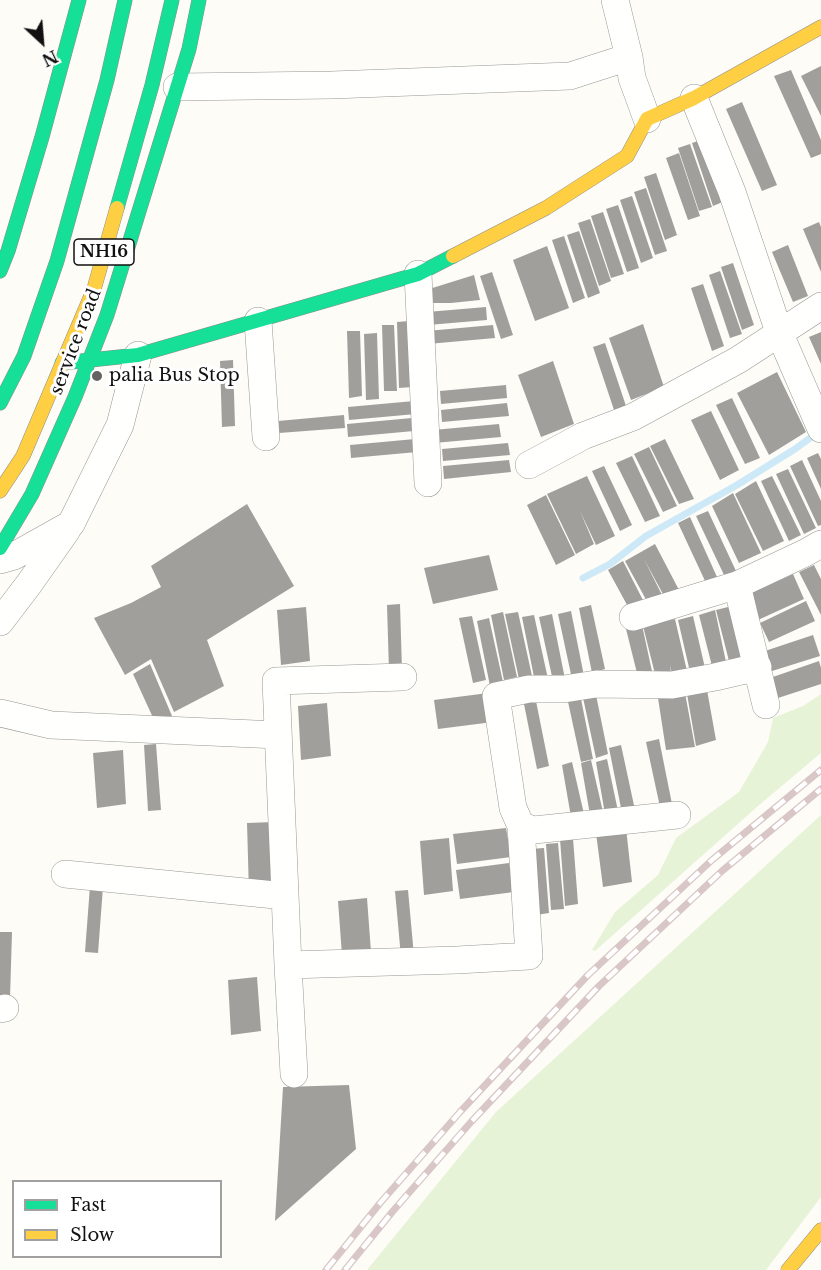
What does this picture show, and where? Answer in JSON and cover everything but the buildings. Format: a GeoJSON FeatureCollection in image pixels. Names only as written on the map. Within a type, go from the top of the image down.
{"type":"FeatureCollection","features":[{"type":"Feature","properties":{"kind":"main road"},"geometry":{"type":"LineString","coordinates":[[0,271],[42,136],[78,0]]}},
{"type":"Feature","properties":{"kind":"main road","name":"NH16"},"geometry":{"type":"LineString","coordinates":[[0,404],[24,356],[57,261],[107,80],[125,0]]}},
{"type":"Feature","properties":{"kind":"main road","name":"NH16"},"geometry":{"type":"LineString","coordinates":[[0,491],[23,456],[94,289],[152,85],[172,0]]}},
{"type":"Feature","properties":{"kind":"main road","name":"service road"},"geometry":{"type":"LineString","coordinates":[[0,548],[32,494],[75,397],[107,315],[189,49],[199,0]]}},
{"type":"Feature","properties":{"kind":"main road"},"geometry":{"type":"LineString","coordinates":[[62,363],[138,355],[418,274],[546,208],[627,156],[647,119],[694,98],[821,27]]}},
{"type":"Feature","properties":{"kind":"main road"},"geometry":{"type":"LineString","coordinates":[[788,1270],[821,1230]]}},
{"type":"Feature","properties":{"kind":"street"},"geometry":{"type":"LineString","coordinates":[[615,0],[632,78],[647,119]]}},
{"type":"Feature","properties":{"kind":"street"},"geometry":{"type":"LineString","coordinates":[[177,87],[332,85],[570,76],[629,57]]}},
{"type":"Feature","properties":{"kind":"street"},"geometry":{"type":"LineString","coordinates":[[694,98],[732,192],[779,332],[818,421]]}},
{"type":"Feature","properties":{"kind":"street"},"geometry":{"type":"LineString","coordinates":[[418,274],[428,483]]}},
{"type":"Feature","properties":{"kind":"street"},"geometry":{"type":"LineString","coordinates":[[530,465],[583,436],[633,417],[738,360],[821,306]]}},
{"type":"Feature","properties":{"kind":"street"},"geometry":{"type":"LineString","coordinates":[[258,321],[266,437]]}},
{"type":"Feature","properties":{"kind":"street"},"geometry":{"type":"LineString","coordinates":[[0,622],[71,524],[120,425],[138,355]]}},
{"type":"Feature","properties":{"kind":"street"},"geometry":{"type":"LineString","coordinates":[[0,560],[14,556],[71,524]]}},
{"type":"Feature","properties":{"kind":"street"},"geometry":{"type":"LineString","coordinates":[[633,617],[737,585],[821,544]]}},
{"type":"Feature","properties":{"kind":"street"},"geometry":{"type":"LineString","coordinates":[[737,585],[766,705]]}},
{"type":"Feature","properties":{"kind":"street"},"geometry":{"type":"LineString","coordinates":[[288,965],[529,956],[521,826],[513,808],[496,696],[529,689],[564,689],[596,684],[672,685],[758,667]]}},
{"type":"Feature","properties":{"kind":"street"},"geometry":{"type":"LineString","coordinates":[[294,1074],[276,681],[403,677]]}},
{"type":"Feature","properties":{"kind":"street"},"geometry":{"type":"LineString","coordinates":[[0,713],[51,725],[278,735]]}},
{"type":"Feature","properties":{"kind":"street"},"geometry":{"type":"LineString","coordinates":[[521,826],[534,830],[677,815]]}},
{"type":"Feature","properties":{"kind":"street"},"geometry":{"type":"LineString","coordinates":[[65,874],[285,896]]}},
{"type":"Feature","properties":{"kind":"green space"},"geometry":{"type":"Polygon","coordinates":[[[821,694],[821,753],[595,951],[592,950],[615,912],[658,875],[676,838],[739,792],[768,742],[773,718],[803,706],[821,694]]]}},
{"type":"Feature","properties":{"kind":"green space"},"geometry":{"type":"Polygon","coordinates":[[[821,815],[821,1197],[766,1270],[367,1270],[496,1112],[821,815]]]}},
{"type":"Feature","properties":{"kind":"waterway"},"geometry":{"type":"LineString","coordinates":[[583,578],[610,564],[646,536],[737,485],[817,433]]}},
{"type":"Feature","properties":{"kind":"railway"},"geometry":{"type":"LineString","coordinates":[[326,1270],[381,1202],[460,1112],[588,975],[712,860],[821,770]]}},
{"type":"Feature","properties":{"kind":"railway"},"geometry":{"type":"LineString","coordinates":[[345,1270],[471,1122],[599,986],[722,871],[821,789]]}},
{"type":"Feature","properties":{"kind":"traffic: fast"},"geometry":{"type":"LineString","coordinates":[[0,271],[42,137],[79,0]]}},
{"type":"Feature","properties":{"kind":"traffic: fast"},"geometry":{"type":"LineString","coordinates":[[0,403],[24,356],[57,261],[107,80],[125,0]]}},
{"type":"Feature","properties":{"kind":"traffic: fast"},"geometry":{"type":"LineString","coordinates":[[117,208],[152,85],[172,0]]}},
{"type":"Feature","properties":{"kind":"traffic: fast"},"geometry":{"type":"LineString","coordinates":[[0,548],[32,494],[75,397],[107,315],[189,49],[199,0]]}},
{"type":"Feature","properties":{"kind":"traffic: fast"},"geometry":{"type":"LineString","coordinates":[[62,363],[138,355],[418,274],[453,256]]}},
{"type":"Feature","properties":{"kind":"traffic: slow"},"geometry":{"type":"LineString","coordinates":[[453,256],[546,208],[627,156],[647,119],[694,98],[821,27]]}},
{"type":"Feature","properties":{"kind":"traffic: slow"},"geometry":{"type":"LineString","coordinates":[[0,491],[23,456],[94,289],[117,208]]}},
{"type":"Feature","properties":{"kind":"traffic: slow"},"geometry":{"type":"LineString","coordinates":[[788,1270],[821,1230]]}},
{"type":"Feature","properties":{"kind":"place","name":"palia Bus Stop"},"geometry":{"type":"Point","coordinates":[97,376]}}]}
